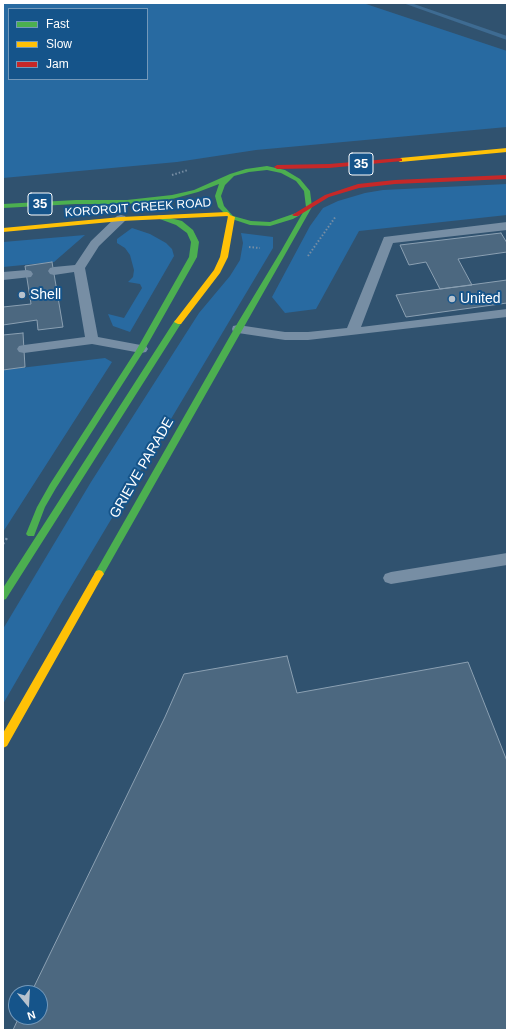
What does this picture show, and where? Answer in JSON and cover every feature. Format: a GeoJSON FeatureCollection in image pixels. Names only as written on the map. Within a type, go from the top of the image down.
{"type":"FeatureCollection","features":[{"type":"Feature","properties":{"kind":"main road","name":"35"},"geometry":{"type":"LineString","coordinates":[[232,176],[242,172],[262,168],[344,165],[507,150]]}},
{"type":"Feature","properties":{"kind":"main road","name":"35"},"geometry":{"type":"LineString","coordinates":[[262,168],[283,171],[298,180],[307,190],[308,208]]}},
{"type":"Feature","properties":{"kind":"main road","name":"KOROROIT CREEK ROAD"},"geometry":{"type":"LineString","coordinates":[[3,206],[76,202],[127,202],[172,197],[196,191],[232,176]]}},
{"type":"Feature","properties":{"kind":"main road"},"geometry":{"type":"LineString","coordinates":[[3,596],[184,312],[209,282],[221,264],[226,250],[229,216],[219,203],[218,196],[222,184],[232,176]]}},
{"type":"Feature","properties":{"kind":"main road","name":"35"},"geometry":{"type":"LineString","coordinates":[[229,216],[250,223],[270,224],[291,218],[343,190],[368,184],[507,177]]}},
{"type":"Feature","properties":{"kind":"main road","name":"GRIEVE PARADE"},"geometry":{"type":"LineString","coordinates":[[3,743],[238,329],[285,251],[308,208]]}},
{"type":"Feature","properties":{"kind":"main road","name":"KOROROIT CREEK ROAD"},"geometry":{"type":"LineString","coordinates":[[3,230],[121,219],[229,216]]}},
{"type":"Feature","properties":{"kind":"main road"},"geometry":{"type":"LineString","coordinates":[[19,569],[41,507],[141,349],[187,268],[194,252],[195,242],[186,229],[174,221],[159,217]]}},
{"type":"Feature","properties":{"kind":"main road"},"geometry":{"type":"LineString","coordinates":[[141,349],[159,352]]}},
{"type":"Feature","properties":{"kind":"lane"},"geometry":{"type":"LineString","coordinates":[[92,340],[79,268],[95,244],[121,219]]}},
{"type":"Feature","properties":{"kind":"lane"},"geometry":{"type":"LineString","coordinates":[[352,332],[388,240],[507,226]]}},
{"type":"Feature","properties":{"kind":"lane"},"geometry":{"type":"LineString","coordinates":[[54,271],[79,268]]}},
{"type":"Feature","properties":{"kind":"lane"},"geometry":{"type":"LineString","coordinates":[[3,276],[26,274]]}},
{"type":"Feature","properties":{"kind":"lane"},"geometry":{"type":"LineString","coordinates":[[238,329],[285,336],[352,332],[507,313]]}},
{"type":"Feature","properties":{"kind":"lane"},"geometry":{"type":"LineString","coordinates":[[24,349],[92,340],[141,349]]}},
{"type":"Feature","properties":{"kind":"lane"},"geometry":{"type":"LineString","coordinates":[[391,578],[507,559]]}},
{"type":"Feature","properties":{"kind":"shaded area"},"geometry":{"type":"Polygon","coordinates":[[[3,3],[363,3],[507,51],[507,127],[256,150],[177,162],[3,178],[3,3]]]}},
{"type":"Feature","properties":{"kind":"shaded area"},"geometry":{"type":"Polygon","coordinates":[[[507,184],[507,215],[359,231],[316,309],[285,313],[272,297],[310,226],[323,208],[338,201],[365,193],[383,190],[507,184]]]}},
{"type":"Feature","properties":{"kind":"shaded area"},"geometry":{"type":"Polygon","coordinates":[[[132,228],[150,234],[166,243],[172,249],[174,256],[130,332],[113,326],[108,314],[124,318],[142,288],[140,284],[128,282],[133,277],[134,270],[130,255],[125,248],[117,243],[117,239],[132,228]]]}},
{"type":"Feature","properties":{"kind":"shaded area"},"geometry":{"type":"Polygon","coordinates":[[[241,233],[273,237],[273,248],[63,600],[3,704],[3,629],[91,482],[199,313],[230,276],[240,260],[243,243],[241,233]]]}},
{"type":"Feature","properties":{"kind":"shaded area"},"geometry":{"type":"Polygon","coordinates":[[[85,235],[54,262],[3,267],[3,242],[85,235]]]}},
{"type":"Feature","properties":{"kind":"shaded area"},"geometry":{"type":"Polygon","coordinates":[[[105,358],[112,362],[3,532],[3,370],[105,358]]]}},
{"type":"Feature","properties":{"kind":"building"},"geometry":{"type":"Polygon","coordinates":[[[501,233],[507,243],[507,252],[458,259],[472,285],[440,289],[426,262],[409,265],[400,245],[501,233]]]}},
{"type":"Feature","properties":{"kind":"building"},"geometry":{"type":"Polygon","coordinates":[[[52,262],[63,327],[38,330],[37,320],[3,325],[3,307],[31,304],[25,266],[52,262]]]}},
{"type":"Feature","properties":{"kind":"building","name":"United"},"geometry":{"type":"Polygon","coordinates":[[[507,280],[507,303],[406,317],[396,295],[507,280]]]}},
{"type":"Feature","properties":{"kind":"building"},"geometry":{"type":"Polygon","coordinates":[[[23,333],[25,367],[3,370],[3,335],[23,333]]]}},
{"type":"Feature","properties":{"kind":"building"},"geometry":{"type":"Polygon","coordinates":[[[287,656],[297,693],[468,662],[507,761],[507,1030],[13,1030],[15,1025],[48,1025],[48,985],[35,985],[165,717],[184,674],[287,656]]]}},
{"type":"Feature","properties":{"kind":"waterway"},"geometry":{"type":"LineString","coordinates":[[406,3],[507,38]]}},
{"type":"Feature","properties":{"kind":"traffic: fast"},"geometry":{"type":"LineString","coordinates":[[296,215],[270,224],[250,223],[231,217],[221,207],[218,196],[222,184],[232,175],[248,170],[267,168],[283,171],[298,180],[307,191],[309,207]]}},
{"type":"Feature","properties":{"kind":"traffic: fast"},"geometry":{"type":"LineString","coordinates":[[3,206],[76,202],[127,202],[172,197],[196,191],[231,176]]}},
{"type":"Feature","properties":{"kind":"traffic: fast"},"geometry":{"type":"LineString","coordinates":[[99,574],[238,329],[285,251],[307,209]]}},
{"type":"Feature","properties":{"kind":"traffic: fast"},"geometry":{"type":"LineString","coordinates":[[31,534],[41,507],[53,486],[141,349],[193,257],[195,242],[190,232],[179,223],[159,217]]}},
{"type":"Feature","properties":{"kind":"traffic: fast"},"geometry":{"type":"LineString","coordinates":[[3,596],[178,322]]}},
{"type":"Feature","properties":{"kind":"traffic: slow"},"geometry":{"type":"LineString","coordinates":[[400,160],[507,150]]}},
{"type":"Feature","properties":{"kind":"traffic: slow"},"geometry":{"type":"LineString","coordinates":[[3,230],[121,219],[227,214]]}},
{"type":"Feature","properties":{"kind":"traffic: slow"},"geometry":{"type":"LineString","coordinates":[[178,322],[217,271],[224,257],[231,217]]}},
{"type":"Feature","properties":{"kind":"traffic: slow"},"geometry":{"type":"LineString","coordinates":[[3,743],[99,574]]}},
{"type":"Feature","properties":{"kind":"traffic: jam"},"geometry":{"type":"LineString","coordinates":[[277,167],[329,166],[400,160]]}},
{"type":"Feature","properties":{"kind":"traffic: jam"},"geometry":{"type":"LineString","coordinates":[[296,215],[327,196],[358,186],[395,182],[507,177]]}},
{"type":"Feature","properties":{"kind":"place","name":"Shell"},"geometry":{"type":"Point","coordinates":[22,295]}},
{"type":"Feature","properties":{"kind":"place","name":"United"},"geometry":{"type":"Point","coordinates":[452,299]}}]}
